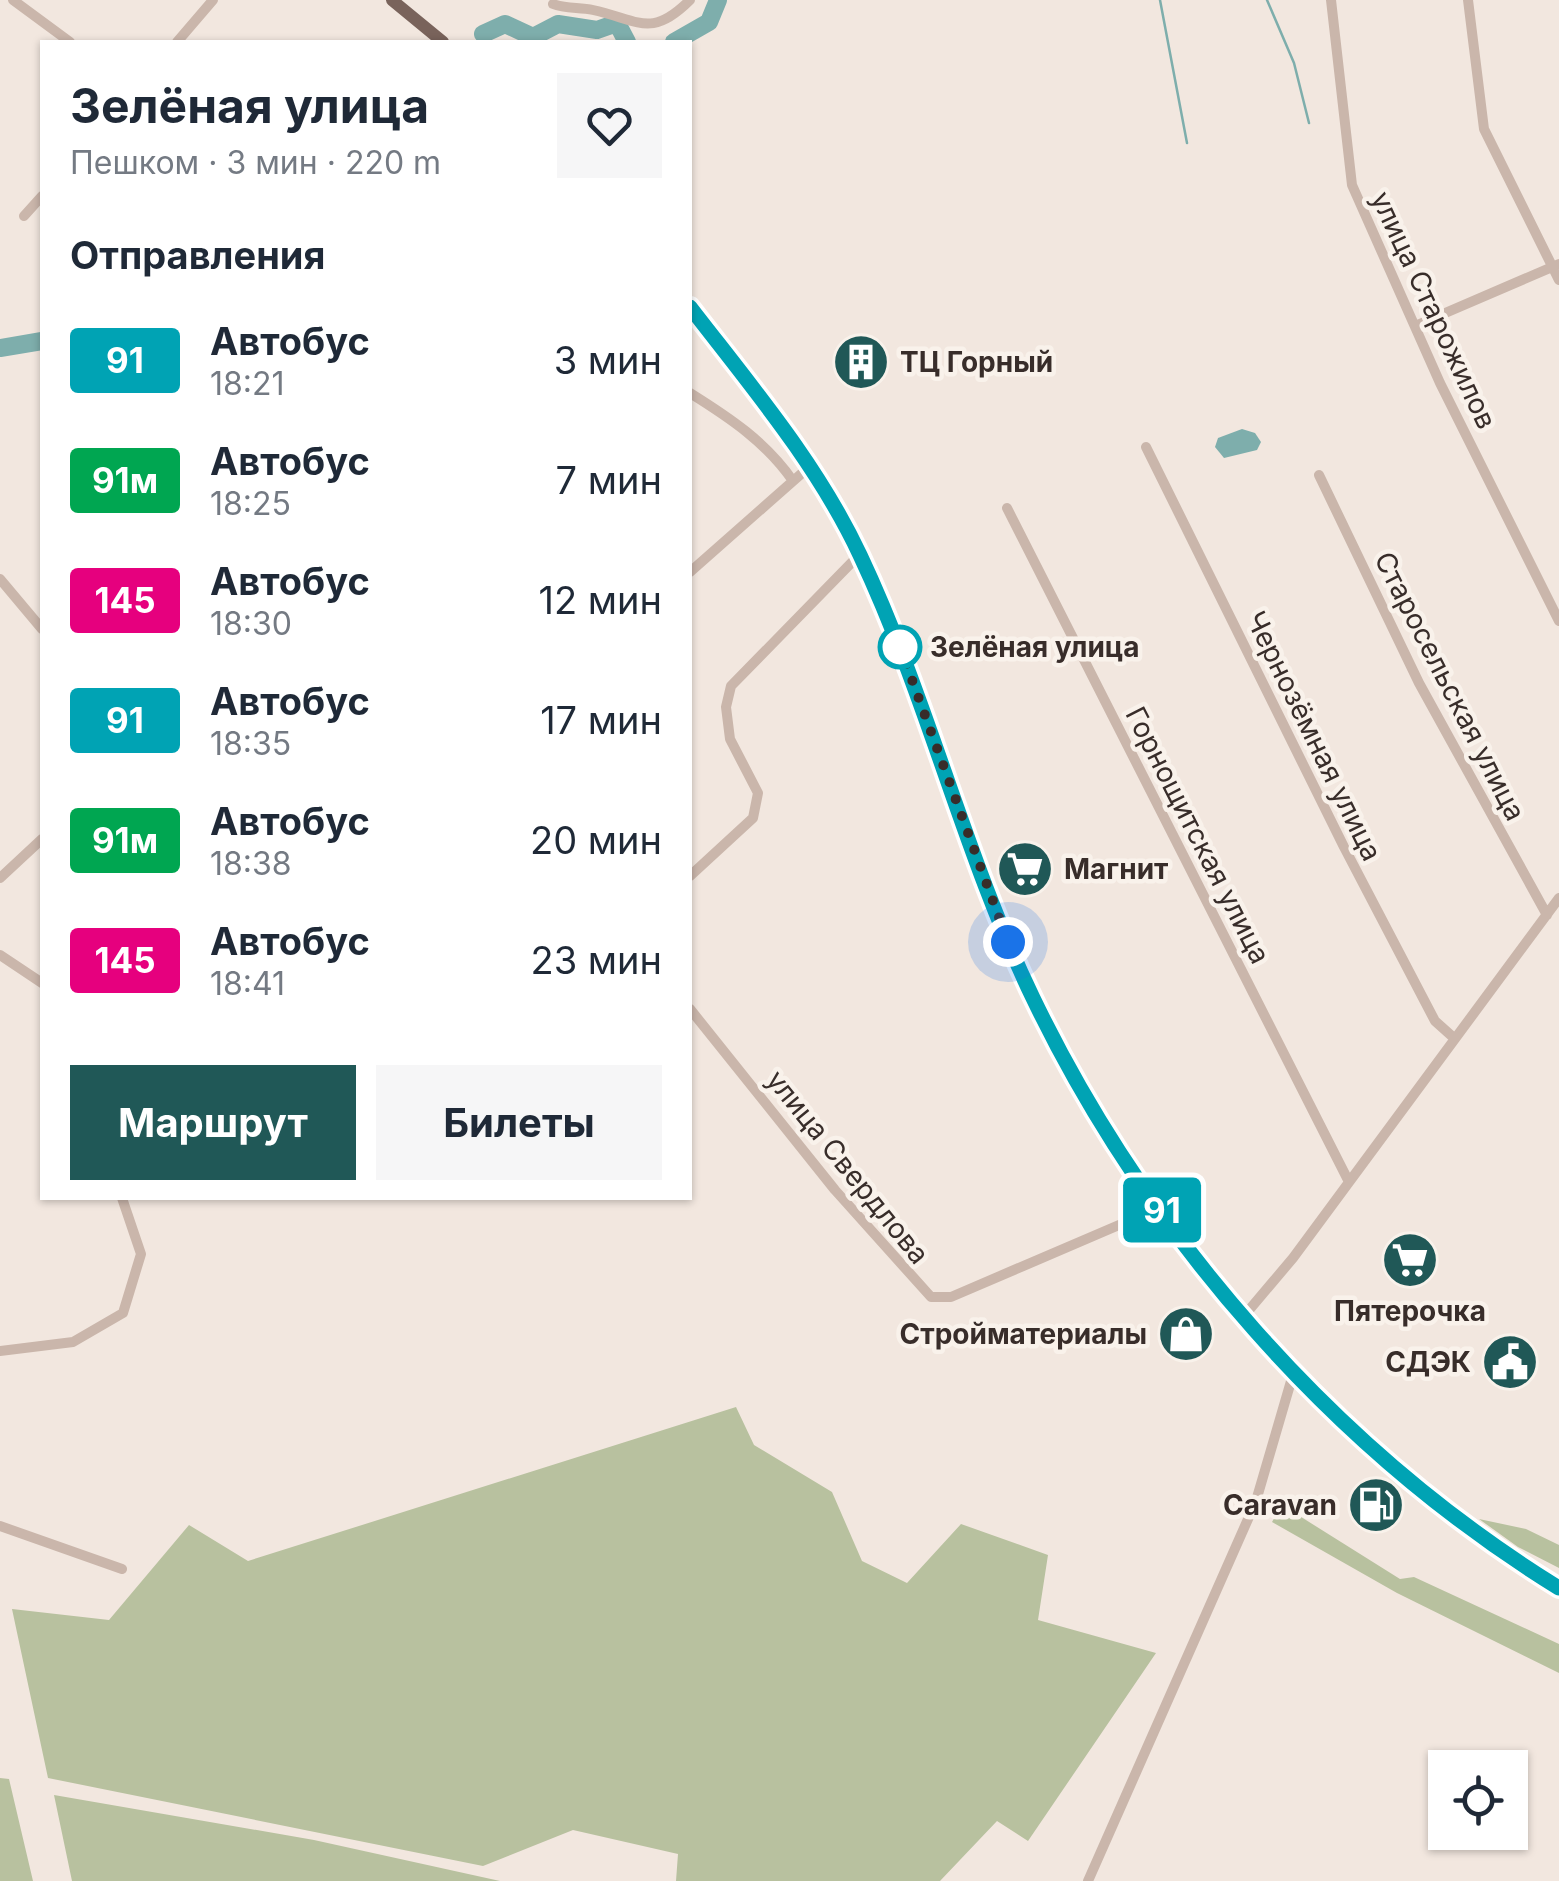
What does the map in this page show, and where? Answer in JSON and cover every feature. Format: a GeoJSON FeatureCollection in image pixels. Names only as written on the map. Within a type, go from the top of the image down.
{"type":"FeatureCollection","features":[{"type":"Feature","properties":{"kind":"main road"},"geometry":{"type":"LineString","coordinates":[[392,0],[441,40]]}},
{"type":"Feature","properties":{"kind":"main road"},"geometry":{"type":"LineString","coordinates":[[692,310],[810,467],[860,554],[923,705],[981,878],[1034,1001],[1118,1147],[1244,1316],[1294,1371],[1445,1510],[1559,1588]]}},
{"type":"Feature","properties":{"kind":"street"},"geometry":{"type":"LineString","coordinates":[[13,0],[67,40]]}},
{"type":"Feature","properties":{"kind":"street"},"geometry":{"type":"LineString","coordinates":[[180,40],[213,0]]}},
{"type":"Feature","properties":{"kind":"street"},"geometry":{"type":"LineString","coordinates":[[553,4],[597,11],[642,27],[671,17],[690,0]]}},
{"type":"Feature","properties":{"kind":"street","name":"улица Старожилов"},"geometry":{"type":"LineString","coordinates":[[1331,0],[1352,186],[1415,326],[1559,620]]}},
{"type":"Feature","properties":{"kind":"street"},"geometry":{"type":"LineString","coordinates":[[1468,0],[1484,130],[1556,266],[1559,280]]}},
{"type":"Feature","properties":{"kind":"street"},"geometry":{"type":"LineString","coordinates":[[24,216],[40,198]]}},
{"type":"Feature","properties":{"kind":"street"},"geometry":{"type":"LineString","coordinates":[[1415,326],[1556,266]]}},
{"type":"Feature","properties":{"kind":"street"},"geometry":{"type":"LineString","coordinates":[[692,394],[740,424],[793,481]]}},
{"type":"Feature","properties":{"kind":"street","name":"Чернозёмная улица"},"geometry":{"type":"LineString","coordinates":[[1146,447],[1344,848],[1436,1021],[1454,1038]]}},
{"type":"Feature","properties":{"kind":"street"},"geometry":{"type":"LineString","coordinates":[[692,570],[810,467]]}},
{"type":"Feature","properties":{"kind":"street","name":"Старосельская улица"},"geometry":{"type":"LineString","coordinates":[[1319,475],[1419,683],[1547,915]]}},
{"type":"Feature","properties":{"kind":"street","name":"Горнощитская улица"},"geometry":{"type":"LineString","coordinates":[[1007,508],[1350,1182]]}},
{"type":"Feature","properties":{"kind":"street"},"geometry":{"type":"LineString","coordinates":[[692,874],[753,818],[756,806],[758,792],[730,739],[726,707],[731,686],[860,554]]}},
{"type":"Feature","properties":{"kind":"street"},"geometry":{"type":"LineString","coordinates":[[0,579],[40,626]]}},
{"type":"Feature","properties":{"kind":"street"},"geometry":{"type":"LineString","coordinates":[[33,617],[40,611]]}},
{"type":"Feature","properties":{"kind":"street"},"geometry":{"type":"LineString","coordinates":[[0,878],[40,841]]}},
{"type":"Feature","properties":{"kind":"street"},"geometry":{"type":"LineString","coordinates":[[1244,1316],[1350,1182],[1559,898]]}},
{"type":"Feature","properties":{"kind":"street"},"geometry":{"type":"LineString","coordinates":[[0,955],[40,982]]}},
{"type":"Feature","properties":{"kind":"street","name":"улица Свердлова"},"geometry":{"type":"LineString","coordinates":[[692,1011],[835,1190],[930,1297],[950,1296],[1161,1208]]}},
{"type":"Feature","properties":{"kind":"street"},"geometry":{"type":"LineString","coordinates":[[0,1351],[73,1342],[122,1313],[141,1254],[123,1200]]}},
{"type":"Feature","properties":{"kind":"street"},"geometry":{"type":"LineString","coordinates":[[1088,1881],[1256,1501],[1294,1371]]}},
{"type":"Feature","properties":{"kind":"street"},"geometry":{"type":"LineString","coordinates":[[0,1526],[122,1569]]}},
{"type":"Feature","properties":{"kind":"green space"},"geometry":{"type":"Polygon","coordinates":[[[736,1407],[754,1445],[832,1492],[862,1561],[907,1583],[961,1524],[1048,1555],[1038,1620],[1156,1653],[1028,1841],[997,1821],[940,1881],[676,1881],[678,1854],[573,1830],[483,1866],[48,1778],[12,1609],[109,1620],[189,1525],[248,1561],[736,1407]]]}},
{"type":"Feature","properties":{"kind":"green space"},"geometry":{"type":"Polygon","coordinates":[[[1282,1505],[1400,1579],[1414,1577],[1559,1644],[1559,1673],[1397,1593],[1272,1522],[1282,1505]]]}},
{"type":"Feature","properties":{"kind":"green space"},"geometry":{"type":"Polygon","coordinates":[[[1479,1519],[1526,1529],[1559,1545],[1559,1568],[1518,1547],[1479,1519]]]}},
{"type":"Feature","properties":{"kind":"green space"},"geometry":{"type":"Polygon","coordinates":[[[0,1778],[9,1779],[33,1881],[0,1881],[0,1778]]]}},
{"type":"Feature","properties":{"kind":"green space"},"geometry":{"type":"Polygon","coordinates":[[[54,1795],[314,1840],[500,1881],[72,1881],[54,1795]]]}},
{"type":"Feature","properties":{"kind":"water"},"geometry":{"type":"Polygon","coordinates":[[[1242,429],[1255,433],[1261,442],[1257,450],[1224,458],[1215,447],[1218,438],[1242,429]]]}},
{"type":"Feature","properties":{"kind":"waterway"},"geometry":{"type":"LineString","coordinates":[[678,40],[709,22],[718,0]]}},
{"type":"Feature","properties":{"kind":"waterway"},"geometry":{"type":"LineString","coordinates":[[1160,0],[1187,143]]}},
{"type":"Feature","properties":{"kind":"waterway"},"geometry":{"type":"LineString","coordinates":[[1267,0],[1294,63],[1309,123]]}},
{"type":"Feature","properties":{"kind":"waterway"},"geometry":{"type":"LineString","coordinates":[[483,34],[505,24],[533,37],[558,24],[597,30],[617,23],[626,40]]}},
{"type":"Feature","properties":{"kind":"waterway"},"geometry":{"type":"LineString","coordinates":[[0,348],[40,341]]}},
{"type":"Feature","properties":{"kind":"bus line","name":"91"},"geometry":{"type":"LineString","coordinates":[[692,310],[810,467],[860,554],[917,690],[981,878],[1008,942],[1034,1001],[1118,1147],[1217,1283],[1314,1392],[1445,1510],[1559,1588]]}},
{"type":"Feature","properties":{"kind":"place","name":"ТЦ Горный"},"geometry":{"type":"Point","coordinates":[861,362]}},
{"type":"Feature","properties":{"kind":"place","name":"Зелёная улица"},"geometry":{"type":"Point","coordinates":[900,647]}},
{"type":"Feature","properties":{"kind":"place","name":"Магнит"},"geometry":{"type":"Point","coordinates":[1025,869]}},
{"type":"Feature","properties":{"kind":"place","name":"Пятерочка"},"geometry":{"type":"Point","coordinates":[1410,1260]}},
{"type":"Feature","properties":{"kind":"place","name":"Стройматериалы"},"geometry":{"type":"Point","coordinates":[1186,1334]}},
{"type":"Feature","properties":{"kind":"place","name":"СДЭК"},"geometry":{"type":"Point","coordinates":[1510,1362]}},
{"type":"Feature","properties":{"kind":"place","name":"Caravan"},"geometry":{"type":"Point","coordinates":[1376,1505]}},
{"type":"Feature","properties":{"kind":"route"},"geometry":{"type":"LineString","coordinates":[[900,647],[940,751],[981,878],[1008,942]]}}]}
